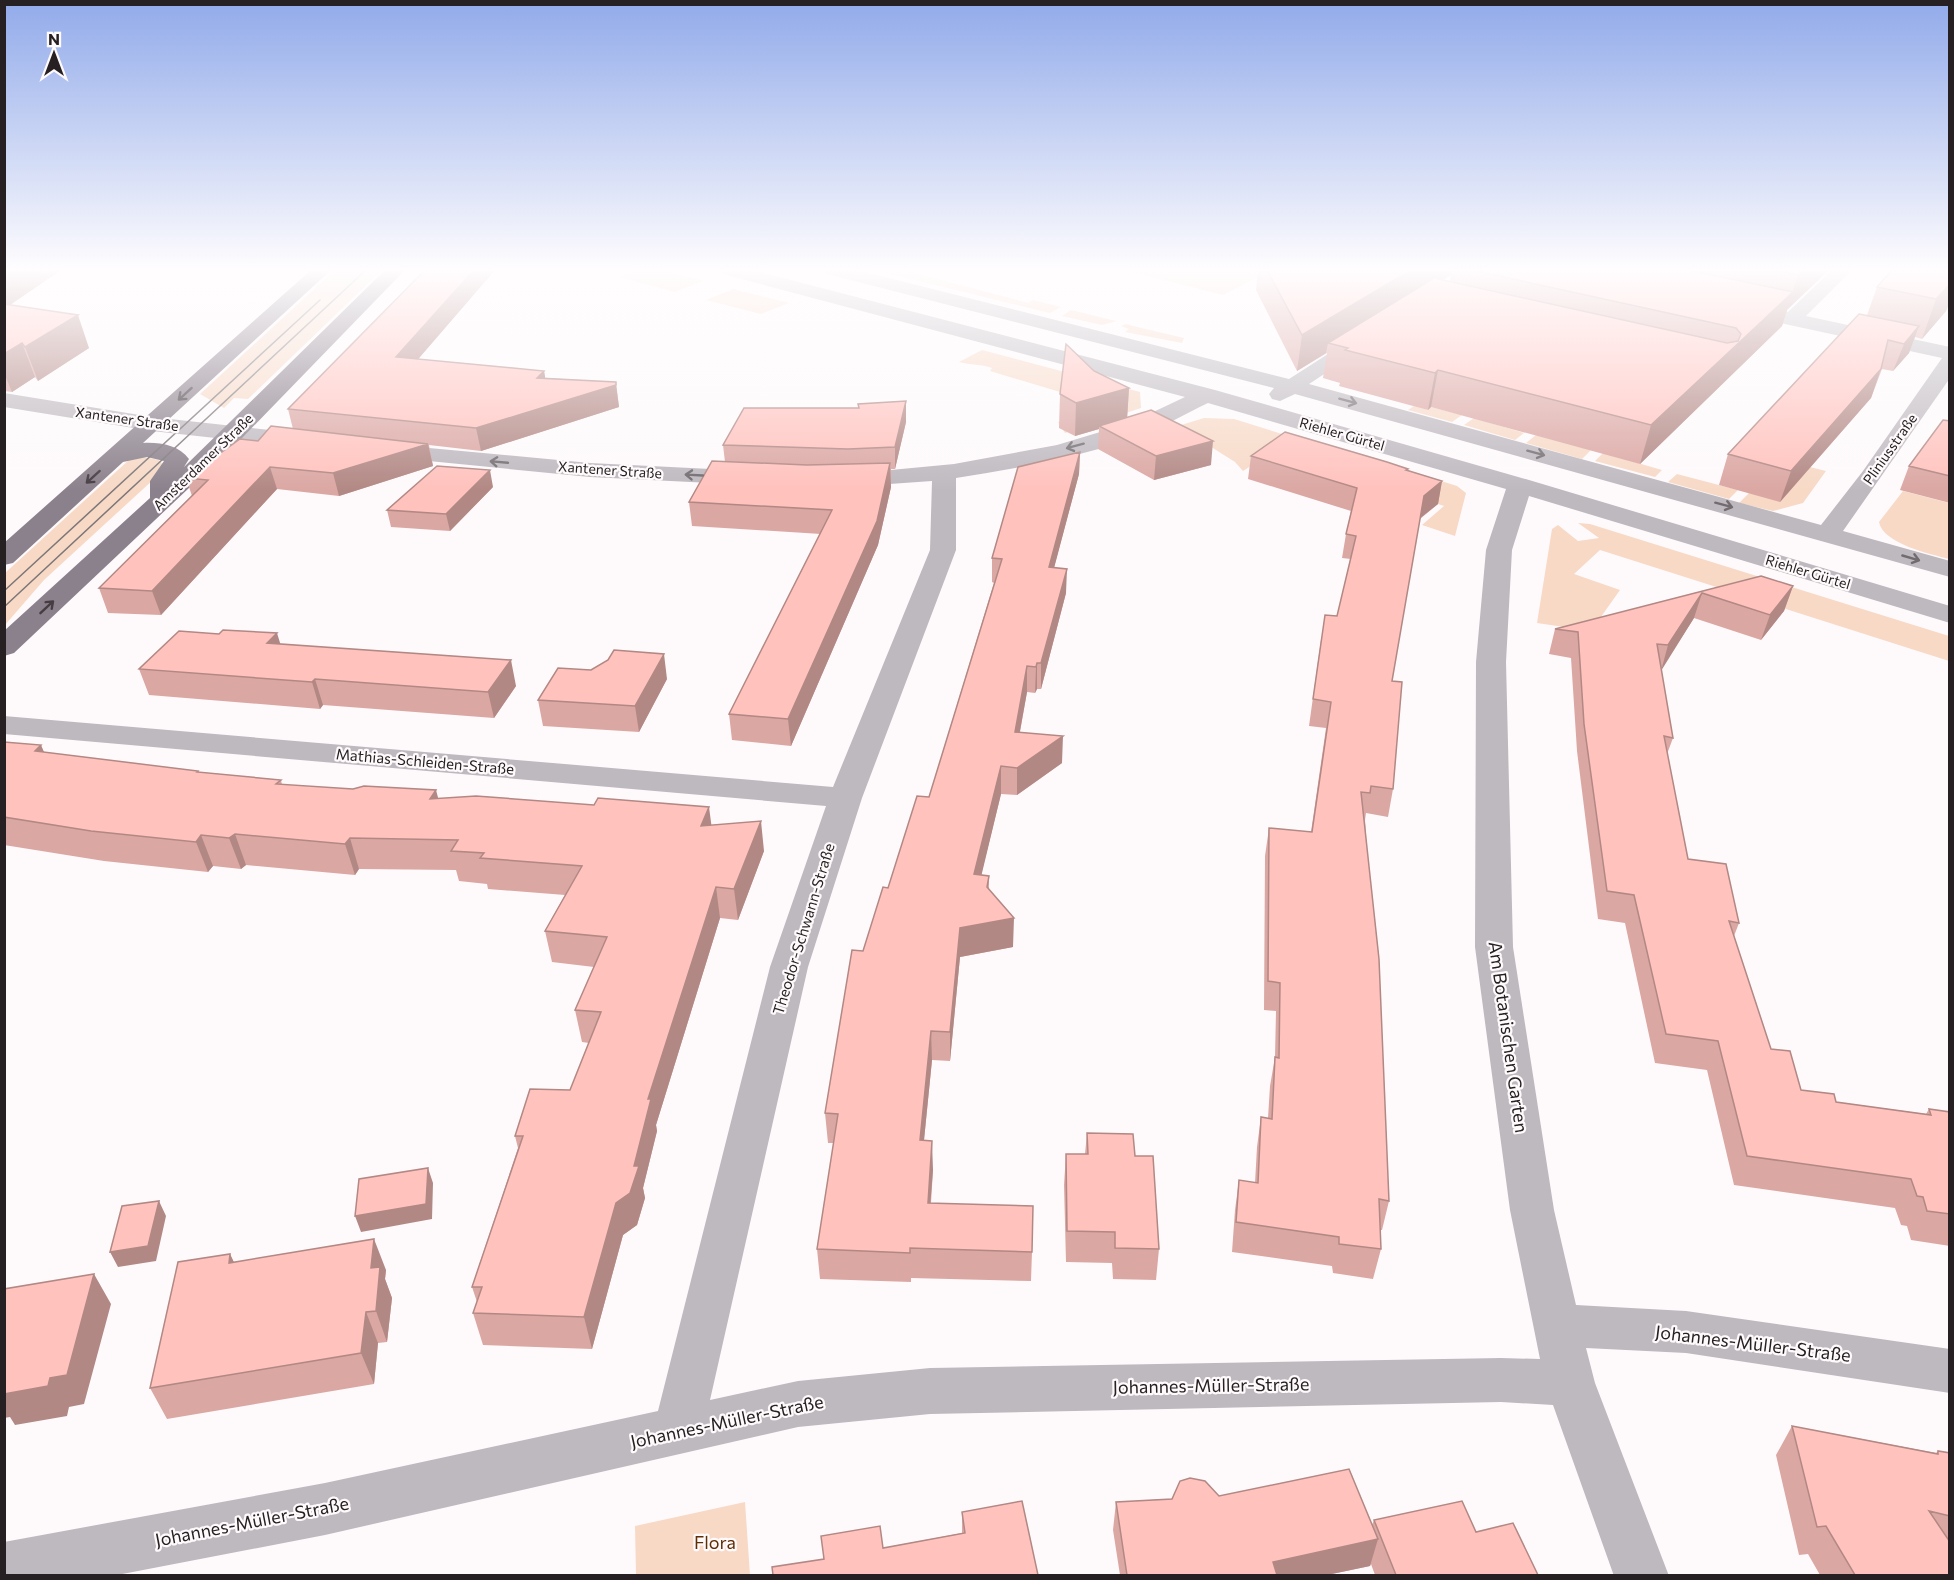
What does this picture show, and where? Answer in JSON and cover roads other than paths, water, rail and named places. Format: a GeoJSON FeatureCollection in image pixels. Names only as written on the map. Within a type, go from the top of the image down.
{"type":"FeatureCollection","features":[{"type":"Feature","properties":{"kind":"main road"},"geometry":{"type":"LineString","coordinates":[[4,557],[241,344]]}},
{"type":"Feature","properties":{"kind":"main road","name":"Amsterdamer Straße"},"geometry":{"type":"LineString","coordinates":[[4,647],[234,433],[323,344]]}},
{"type":"Feature","properties":{"kind":"main road"},"geometry":{"type":"LineString","coordinates":[[115,457],[140,450],[158,450],[169,452],[177,459],[162,481],[161,501]]}},
{"type":"Feature","properties":{"kind":"street","name":"Riehler Gürtel"},"geometry":{"type":"LineString","coordinates":[[1012,344],[1208,395],[1520,485],[1950,615]]}},
{"type":"Feature","properties":{"kind":"street"},"geometry":{"type":"LineString","coordinates":[[1124,344],[1291,386],[1950,569]]}},
{"type":"Feature","properties":{"kind":"street"},"geometry":{"type":"LineString","coordinates":[[1256,409],[1358,344]]}},
{"type":"Feature","properties":{"kind":"street"},"geometry":{"type":"LineString","coordinates":[[1907,344],[1950,353]]}},
{"type":"Feature","properties":{"kind":"street","name":"Pliniusstraße"},"geometry":{"type":"LineString","coordinates":[[1828,534],[1872,476],[1950,362]]}},
{"type":"Feature","properties":{"kind":"street"},"geometry":{"type":"LineString","coordinates":[[826,480],[894,478],[1040,456],[1120,434],[1208,395]]}},
{"type":"Feature","properties":{"kind":"street","name":"Xantener Straße"},"geometry":{"type":"LineString","coordinates":[[4,400],[152,424],[332,444]]}},
{"type":"Feature","properties":{"kind":"street","name":"Xantener Straße"},"geometry":{"type":"LineString","coordinates":[[368,448],[590,470],[772,479]]}},
{"type":"Feature","properties":{"kind":"street","name":"Theodor-Schwann-Straße"},"geometry":{"type":"LineString","coordinates":[[678,1431],[789,967],[845,798],[943,550],[944,471]]}},
{"type":"Feature","properties":{"kind":"street","name":"Am Botanischen Garten"},"geometry":{"type":"LineString","coordinates":[[1520,485],[1498,550],[1491,662],[1494,947],[1532,1210],[1570,1383],[1642,1575]]}},
{"type":"Feature","properties":{"kind":"street","name":"Mathias-Schleiden-Straße"},"geometry":{"type":"LineString","coordinates":[[4,726],[845,798]]}},
{"type":"Feature","properties":{"kind":"street","name":"Johannes-Müller-Straße"},"geometry":{"type":"LineString","coordinates":[[1557,1326],[1686,1332],[1950,1371]]}},
{"type":"Feature","properties":{"kind":"street","name":"Johannes-Müller-Straße"},"geometry":{"type":"LineString","coordinates":[[4,1569],[325,1509],[798,1404],[930,1391],[1501,1380],[1570,1383]]}},
{"type":"Feature","properties":{"kind":"tram line"},"geometry":{"type":"LineString","coordinates":[[4,591],[273,344]]}},
{"type":"Feature","properties":{"kind":"tram line"},"geometry":{"type":"LineString","coordinates":[[4,607],[287,344]]}},
{"type":"Feature","properties":{"kind":"park label","name":"Flora"},"geometry":{"type":"Point","coordinates":[715,1543]}}]}
